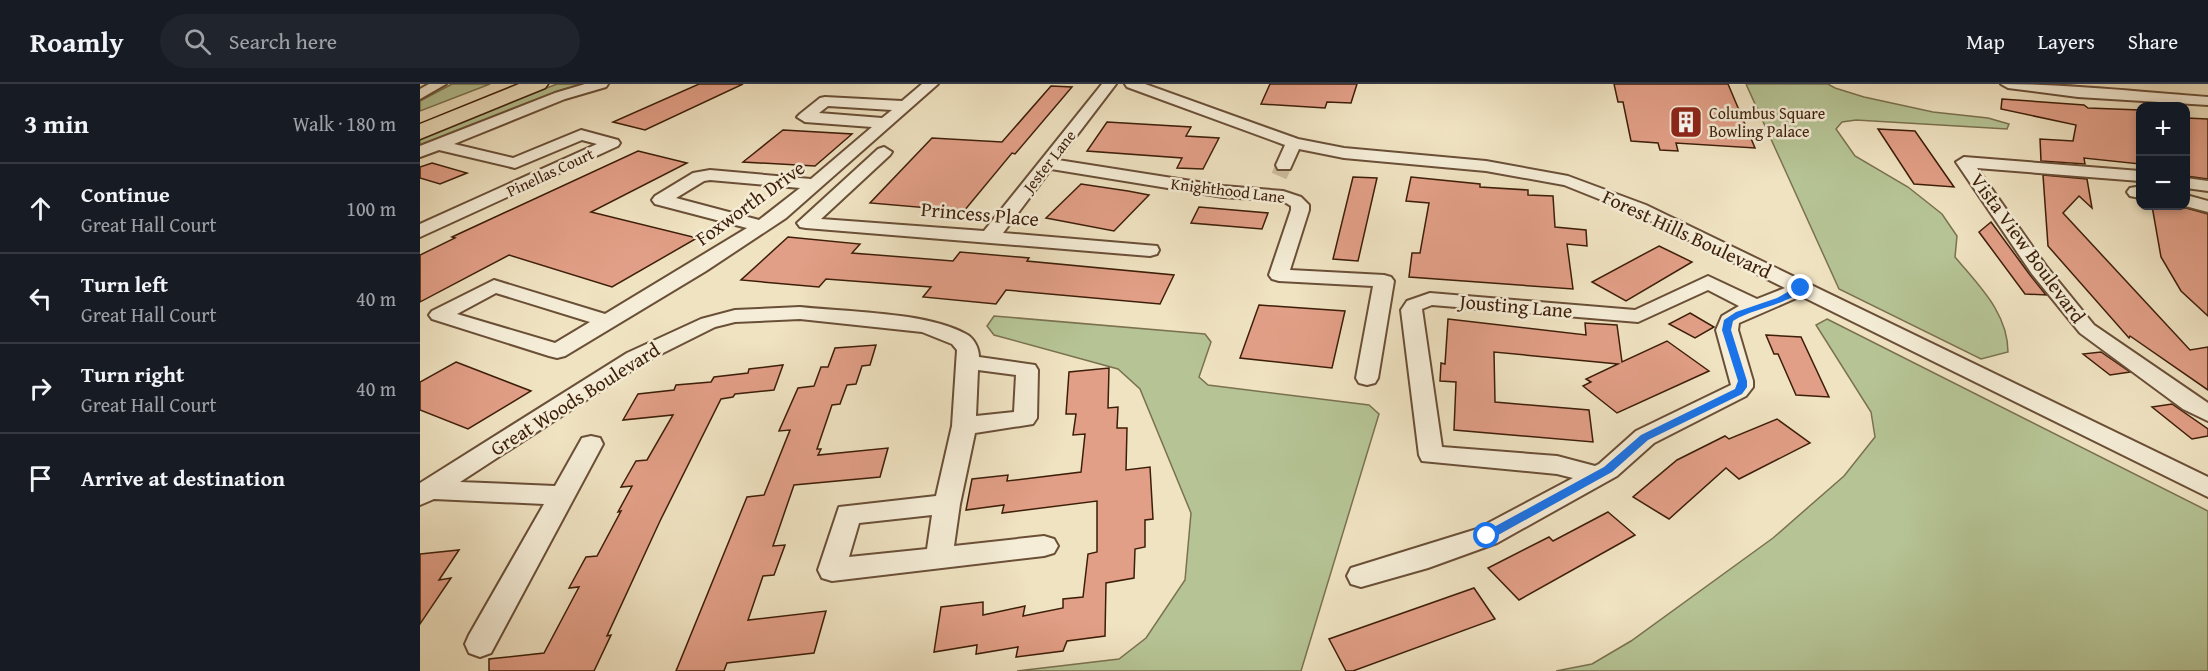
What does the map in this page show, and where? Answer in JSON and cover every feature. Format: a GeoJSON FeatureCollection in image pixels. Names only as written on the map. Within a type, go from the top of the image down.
{"type":"FeatureCollection","features":[{"type":"Feature","properties":{"kind":"main road"},"geometry":{"type":"LineString","coordinates":[[429,130],[505,84]]}},
{"type":"Feature","properties":{"kind":"main road"},"geometry":{"type":"LineString","coordinates":[[429,130],[526,84]]}},
{"type":"Feature","properties":{"kind":"main road"},"geometry":{"type":"LineString","coordinates":[[429,130],[538,84]]}},
{"type":"Feature","properties":{"kind":"street"},"geometry":{"type":"LineString","coordinates":[[420,95],[439,84]]}},
{"type":"Feature","properties":{"kind":"street"},"geometry":{"type":"LineString","coordinates":[[420,152],[429,130],[602,84]]}},
{"type":"Feature","properties":{"kind":"street","name":"Foxworth Drive"},"geometry":{"type":"LineString","coordinates":[[608,321],[494,286],[439,315],[557,351],[608,321],[762,226],[815,184],[931,84]]}},
{"type":"Feature","properties":{"kind":"street","name":"Jester Lane"},"geometry":{"type":"LineString","coordinates":[[989,238],[1108,84]]}},
{"type":"Feature","properties":{"kind":"street","name":"Forest Hills Boulevard"},"geometry":{"type":"LineString","coordinates":[[1132,84],[1294,143],[1344,153],[1486,166],[1568,181],[1640,209],[2208,488]]}},
{"type":"Feature","properties":{"kind":"street"},"geometry":{"type":"LineString","coordinates":[[2008,84],[2115,95],[2208,101]]}},
{"type":"Feature","properties":{"kind":"street"},"geometry":{"type":"LineString","coordinates":[[2103,84],[2115,95]]}},
{"type":"Feature","properties":{"kind":"street"},"geometry":{"type":"LineString","coordinates":[[886,123],[805,117],[825,101],[906,106]]}},
{"type":"Feature","properties":{"kind":"street","name":"Pinellas Court"},"geometry":{"type":"LineString","coordinates":[[420,231],[612,143],[581,135],[515,164],[429,130]]}},
{"type":"Feature","properties":{"kind":"street"},"geometry":{"type":"LineString","coordinates":[[1269,195],[1294,143]]}},
{"type":"Feature","properties":{"kind":"street","name":"Princess Place"},"geometry":{"type":"LineString","coordinates":[[884,152],[806,223],[1150,250]]}},
{"type":"Feature","properties":{"kind":"street","name":"Vista View Boulevard"},"geometry":{"type":"LineString","coordinates":[[2136,187],[1964,162],[2039,270],[2088,329],[2191,404],[2208,413]]}},
{"type":"Feature","properties":{"kind":"street","name":"Knighthood Lane"},"geometry":{"type":"LineString","coordinates":[[1047,164],[1079,167],[1191,188],[1289,197],[1300,205],[1279,275],[1384,281],[1367,378]]}},
{"type":"Feature","properties":{"kind":"street"},"geometry":{"type":"LineString","coordinates":[[762,226],[661,200],[699,177],[710,175],[815,184]]}},
{"type":"Feature","properties":{"kind":"street"},"geometry":{"type":"LineString","coordinates":[[2190,184],[2208,186]]}},
{"type":"Feature","properties":{"kind":"street"},"geometry":{"type":"LineString","coordinates":[[2190,201],[2208,207]]}},
{"type":"Feature","properties":{"kind":"street","name":"Jousting Lane"},"geometry":{"type":"LineString","coordinates":[[1596,475],[1557,465],[1431,456],[1411,310],[1414,305],[1430,299],[1638,316],[1707,282],[1758,308]]}},
{"type":"Feature","properties":{"kind":"street"},"geometry":{"type":"LineString","coordinates":[[1361,576],[1418,560],[1487,536],[1608,470],[1645,437],[1738,392],[1742,387],[1727,330],[1729,320],[1780,300],[1801,288]]}},
{"type":"Feature","properties":{"kind":"street","name":"Great Woods Boulevard"},"geometry":{"type":"LineString","coordinates":[[425,493],[635,358],[715,321],[735,316],[800,313],[925,326],[960,339],[968,350],[964,426],[947,504],[939,558]]}},
{"type":"Feature","properties":{"kind":"street"},"geometry":{"type":"LineString","coordinates":[[964,426],[1025,418],[1027,370],[968,362]]}},
{"type":"Feature","properties":{"kind":"street"},"geometry":{"type":"LineString","coordinates":[[480,645],[591,444]]}},
{"type":"Feature","properties":{"kind":"street"},"geometry":{"type":"LineString","coordinates":[[425,493],[562,496]]}},
{"type":"Feature","properties":{"kind":"street"},"geometry":{"type":"LineString","coordinates":[[947,504],[848,514],[832,570],[1044,546]]}},
{"type":"Feature","properties":{"kind":"green space"},"geometry":{"type":"Polygon","coordinates":[[[452,84],[490,84],[420,111],[420,101],[452,84]]]}},
{"type":"Feature","properties":{"kind":"green space"},"geometry":{"type":"Polygon","coordinates":[[[557,84],[591,84],[420,148],[420,137],[557,84]]]}},
{"type":"Feature","properties":{"kind":"green space"},"geometry":{"type":"Polygon","coordinates":[[[1746,84],[1828,84],[1864,97],[1933,112],[1988,118],[2009,124],[2007,129],[1856,120],[1842,122],[1836,129],[1855,156],[1908,187],[1942,214],[1957,236],[1955,257],[1998,312],[2007,338],[2008,352],[1981,359],[1839,289],[1746,84]]]}},
{"type":"Feature","properties":{"kind":"green space"},"geometry":{"type":"Polygon","coordinates":[[[994,316],[1205,334],[1211,342],[1199,377],[1208,385],[1369,405],[1379,414],[1301,671],[1017,671],[1119,659],[1146,638],[1185,580],[1191,513],[1140,389],[1118,369],[994,335],[987,326],[994,316]]]}},
{"type":"Feature","properties":{"kind":"green space"},"geometry":{"type":"Polygon","coordinates":[[[1827,319],[2208,511],[2208,671],[1556,671],[1592,664],[1631,641],[1773,538],[1844,476],[1875,437],[1871,412],[1816,325],[1827,319]]]}},
{"type":"Feature","properties":{"kind":"building"},"geometry":{"type":"Polygon","coordinates":[[[699,84],[743,84],[645,130],[613,122],[699,84]]]}},
{"type":"Feature","properties":{"kind":"building"},"geometry":{"type":"Polygon","coordinates":[[[1270,84],[1357,84],[1351,103],[1327,102],[1325,108],[1261,104],[1270,84]]]}},
{"type":"Feature","properties":{"kind":"building","name":"Columbus Square Bowling Palace"},"geometry":{"type":"Polygon","coordinates":[[[1614,84],[1728,84],[1755,148],[1676,143],[1678,151],[1660,150],[1658,143],[1631,141],[1623,102],[1618,102],[1614,84]]]}},
{"type":"Feature","properties":{"kind":"building"},"geometry":{"type":"Polygon","coordinates":[[[1051,86],[1072,87],[1015,154],[1012,153],[964,211],[870,203],[932,138],[1002,142],[1051,86]]]}},
{"type":"Feature","properties":{"kind":"building"},"geometry":{"type":"Polygon","coordinates":[[[2002,99],[2084,105],[2088,108],[2136,110],[2136,164],[2084,158],[2085,164],[2041,161],[2040,139],[2073,141],[2076,125],[2001,109],[2002,99]]]}},
{"type":"Feature","properties":{"kind":"building"},"geometry":{"type":"Polygon","coordinates":[[[2190,118],[2208,119],[2208,179],[2190,177],[2190,118]]]}},
{"type":"Feature","properties":{"kind":"building"},"geometry":{"type":"Polygon","coordinates":[[[1107,122],[1191,127],[1186,136],[1219,138],[1203,169],[1177,168],[1182,158],[1087,151],[1107,122]]]}},
{"type":"Feature","properties":{"kind":"building"},"geometry":{"type":"Polygon","coordinates":[[[1878,129],[1915,131],[1954,187],[1914,184],[1878,129]]]}},
{"type":"Feature","properties":{"kind":"building"},"geometry":{"type":"Polygon","coordinates":[[[783,130],[852,134],[815,166],[743,162],[783,130]]]}},
{"type":"Feature","properties":{"kind":"building"},"geometry":{"type":"Polygon","coordinates":[[[638,151],[687,163],[591,212],[697,238],[612,287],[509,255],[420,302],[420,255],[455,238],[452,237],[638,151]]]}},
{"type":"Feature","properties":{"kind":"building"},"geometry":{"type":"Polygon","coordinates":[[[432,163],[467,173],[440,184],[420,178],[420,167],[432,163]]]}},
{"type":"Feature","properties":{"kind":"building"},"geometry":{"type":"Polygon","coordinates":[[[2043,175],[2087,179],[2092,208],[2079,196],[2063,213],[2190,350],[2208,347],[2208,390],[2130,336],[2129,338],[2048,246],[2043,175]]]}},
{"type":"Feature","properties":{"kind":"building"},"geometry":{"type":"Polygon","coordinates":[[[1353,177],[1377,178],[1358,261],[1333,259],[1353,177]]]}},
{"type":"Feature","properties":{"kind":"building"},"geometry":{"type":"Polygon","coordinates":[[[1411,177],[1480,184],[1480,187],[1528,190],[1528,195],[1553,196],[1555,227],[1586,230],[1587,246],[1567,244],[1573,289],[1409,277],[1412,253],[1420,253],[1429,203],[1406,201],[1411,177]]]}},
{"type":"Feature","properties":{"kind":"building"},"geometry":{"type":"Polygon","coordinates":[[[1081,184],[1149,195],[1114,231],[1046,218],[1081,184]]]}},
{"type":"Feature","properties":{"kind":"building"},"geometry":{"type":"Polygon","coordinates":[[[1199,207],[1268,213],[1262,229],[1191,223],[1199,207]]]}},
{"type":"Feature","properties":{"kind":"building"},"geometry":{"type":"Polygon","coordinates":[[[2190,209],[2208,214],[2208,316],[2181,291],[2161,257],[2153,210],[2190,209]]]}},
{"type":"Feature","properties":{"kind":"building"},"geometry":{"type":"Polygon","coordinates":[[[1991,222],[2046,295],[2025,294],[1979,232],[1991,222]]]}},
{"type":"Feature","properties":{"kind":"building"},"geometry":{"type":"Polygon","coordinates":[[[788,237],[860,244],[852,253],[953,261],[960,252],[1174,275],[1160,304],[1006,290],[996,304],[923,297],[931,287],[826,279],[819,287],[741,280],[788,237]]]}},
{"type":"Feature","properties":{"kind":"building"},"geometry":{"type":"Polygon","coordinates":[[[1659,246],[1692,262],[1626,301],[1592,282],[1659,246]]]}},
{"type":"Feature","properties":{"kind":"building"},"geometry":{"type":"Polygon","coordinates":[[[1259,305],[1345,311],[1332,368],[1240,358],[1259,305]]]}},
{"type":"Feature","properties":{"kind":"building"},"geometry":{"type":"Polygon","coordinates":[[[1690,313],[1714,327],[1695,338],[1669,324],[1690,313]]]}},
{"type":"Feature","properties":{"kind":"building"},"geometry":{"type":"Polygon","coordinates":[[[1448,319],[1586,335],[1585,323],[1617,325],[1622,362],[1667,341],[1709,371],[1617,413],[1583,386],[1591,382],[1586,379],[1618,364],[1494,352],[1495,402],[1589,410],[1593,442],[1454,430],[1456,382],[1440,381],[1441,363],[1445,364],[1448,319]]]}},
{"type":"Feature","properties":{"kind":"building"},"geometry":{"type":"Polygon","coordinates":[[[1766,335],[1801,337],[1829,397],[1796,395],[1778,354],[1774,354],[1766,335]]]}},
{"type":"Feature","properties":{"kind":"building"},"geometry":{"type":"Polygon","coordinates":[[[876,345],[870,365],[862,366],[856,384],[847,385],[840,404],[832,405],[817,449],[821,449],[818,455],[888,448],[880,477],[794,485],[773,546],[785,545],[774,575],[763,576],[748,620],[826,611],[814,653],[727,663],[724,671],[676,671],[747,497],[764,495],[790,430],[779,431],[798,388],[814,386],[821,367],[828,367],[835,348],[876,345]]]}},
{"type":"Feature","properties":{"kind":"building"},"geometry":{"type":"Polygon","coordinates":[[[2101,352],[2130,372],[2110,375],[2083,354],[2101,352]]]}},
{"type":"Feature","properties":{"kind":"building"},"geometry":{"type":"Polygon","coordinates":[[[456,362],[531,391],[468,429],[420,410],[420,382],[456,362]]]}},
{"type":"Feature","properties":{"kind":"building"},"geometry":{"type":"Polygon","coordinates":[[[783,365],[774,390],[735,394],[733,397],[721,399],[660,521],[607,636],[611,635],[594,671],[489,671],[489,659],[544,653],[579,587],[569,588],[586,557],[597,556],[632,486],[621,487],[636,461],[647,460],[673,415],[623,420],[638,394],[674,390],[676,385],[711,382],[714,377],[748,373],[749,369],[783,365]]]}},
{"type":"Feature","properties":{"kind":"building"},"geometry":{"type":"Polygon","coordinates":[[[1109,368],[1108,408],[1118,407],[1117,428],[1127,428],[1126,470],[1150,467],[1153,519],[1145,520],[1145,547],[1135,549],[1134,578],[1106,583],[1105,636],[1067,641],[1063,651],[1016,657],[1018,647],[976,654],[977,645],[934,652],[941,607],[983,602],[983,615],[1025,606],[1023,616],[1063,608],[1063,599],[1083,597],[1088,554],[1097,552],[1097,501],[1002,513],[1004,505],[966,510],[972,479],[1008,475],[1007,481],[1081,472],[1085,434],[1073,435],[1076,414],[1066,414],[1069,372],[1109,368]]]}},
{"type":"Feature","properties":{"kind":"building"},"geometry":{"type":"Polygon","coordinates":[[[2172,404],[2208,429],[2208,436],[2192,439],[2152,407],[2172,404]]]}},
{"type":"Feature","properties":{"kind":"building"},"geometry":{"type":"Polygon","coordinates":[[[1777,419],[1810,443],[1739,479],[1726,468],[1669,519],[1633,497],[1677,460],[1725,436],[1729,439],[1777,419]]]}},
{"type":"Feature","properties":{"kind":"building"},"geometry":{"type":"Polygon","coordinates":[[[1608,512],[1635,535],[1519,600],[1488,568],[1549,537],[1553,541],[1608,512]]]}},
{"type":"Feature","properties":{"kind":"building"},"geometry":{"type":"Polygon","coordinates":[[[459,550],[439,580],[451,578],[420,624],[420,554],[459,550]]]}},
{"type":"Feature","properties":{"kind":"building"},"geometry":{"type":"Polygon","coordinates":[[[1474,588],[1495,619],[1353,671],[1346,671],[1329,639],[1474,588]]]}},
{"type":"Feature","properties":{"kind":"tunnel"},"geometry":{"type":"LineString","coordinates":[[1279,176],[1284,165]]}},
{"type":"Feature","properties":{"kind":"place","name":"Columbus Square Bowling Palace"},"geometry":{"type":"Point","coordinates":[1686,122]}},
{"type":"Feature","properties":{"kind":"route"},"geometry":{"type":"LineString","coordinates":[[1487,536],[1562,493],[1608,470],[1645,437],[1738,392],[1742,387],[1742,381],[1727,330],[1729,320],[1739,314],[1780,300],[1801,288]]}}]}
